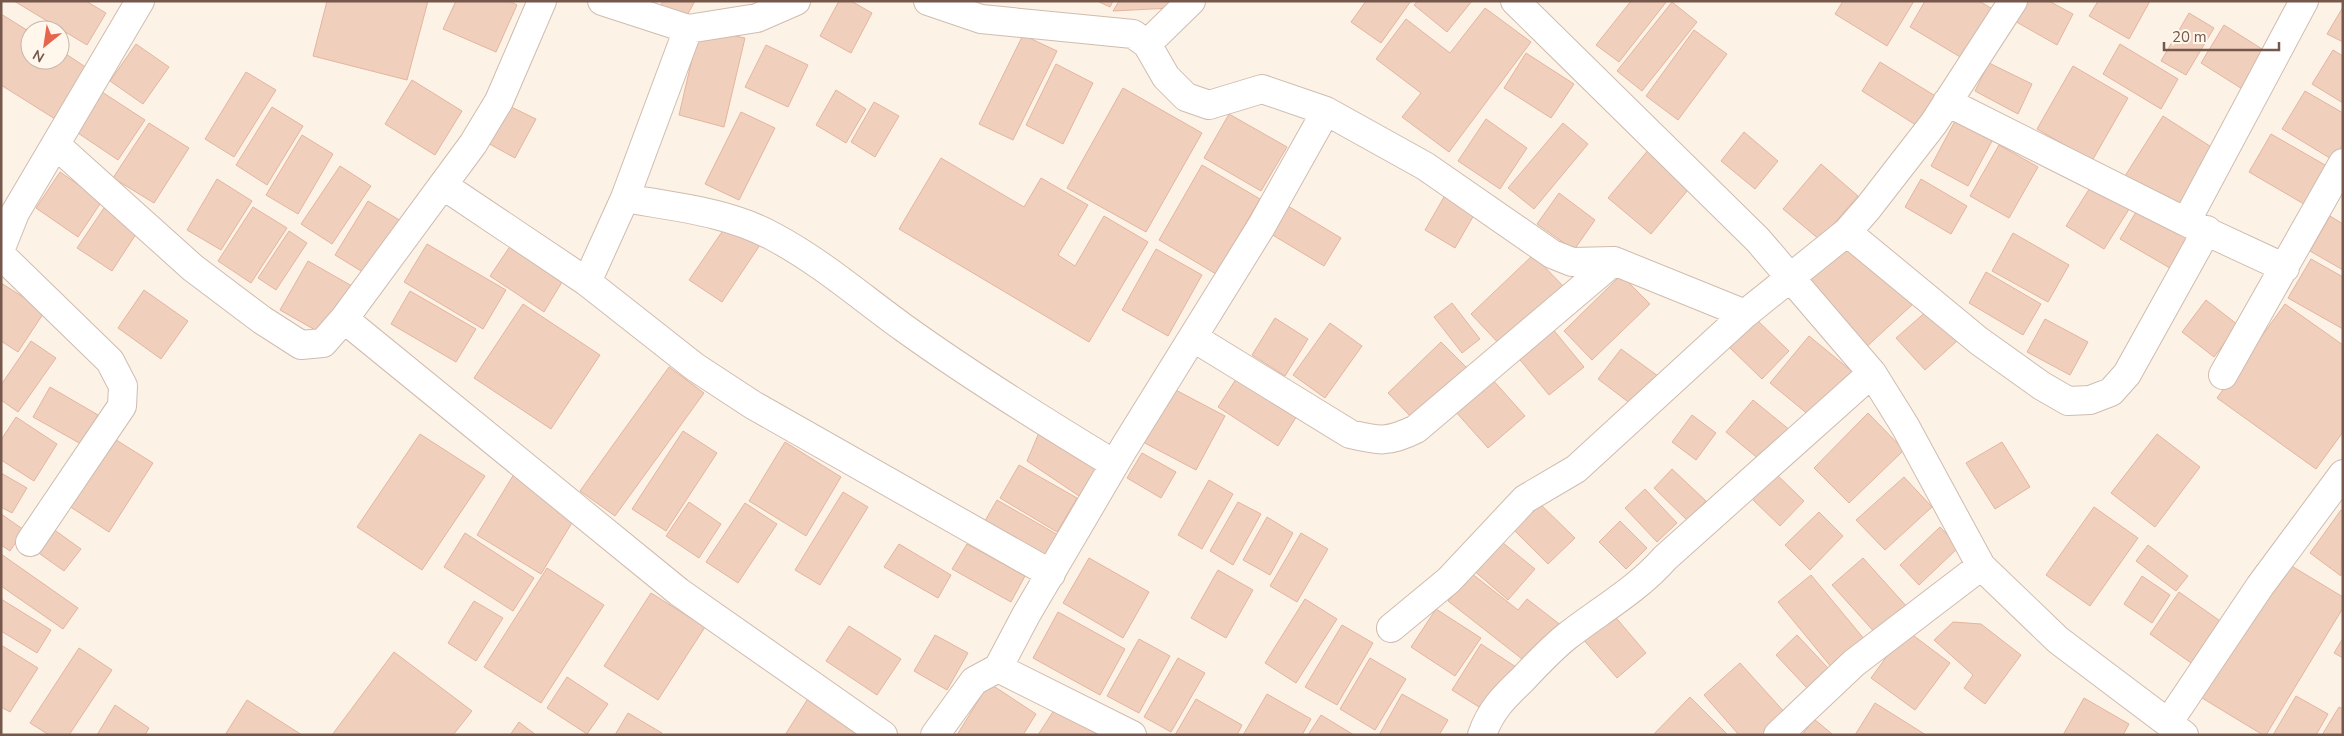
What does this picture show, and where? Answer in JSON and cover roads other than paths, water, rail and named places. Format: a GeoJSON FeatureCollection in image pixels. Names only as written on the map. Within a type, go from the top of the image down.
{"type":"FeatureCollection","features":[{"type":"Feature","properties":{"kind":"street"},"geometry":{"type":"LineString","coordinates":[[1,248],[15,213],[140,1]]}},
{"type":"Feature","properties":{"kind":"street"},"geometry":{"type":"LineString","coordinates":[[56,145],[193,268],[262,320],[301,345],[323,343],[344,319],[434,195],[444,186],[499,101],[542,1]]}},
{"type":"Feature","properties":{"kind":"street"},"geometry":{"type":"LineString","coordinates":[[602,1],[688,29],[757,18],[796,1]]}},
{"type":"Feature","properties":{"kind":"street"},"geometry":{"type":"LineString","coordinates":[[928,1],[981,19],[1133,34],[1147,44],[1166,77],[1186,97],[1209,105],[1262,89],[1326,111],[1425,166],[1552,254],[1572,262],[1614,262],[1745,314]]}},
{"type":"Feature","properties":{"kind":"street"},"geometry":{"type":"LineString","coordinates":[[1147,44],[1191,1]]}},
{"type":"Feature","properties":{"kind":"street"},"geometry":{"type":"LineString","coordinates":[[1515,1],[1758,240],[1872,373],[1905,426],[1982,566],[2058,640],[2176,729],[2260,586],[2343,474]]}},
{"type":"Feature","properties":{"kind":"street"},"geometry":{"type":"LineString","coordinates":[[1391,628],[1449,580],[1525,499],[1576,470],[1745,314],[1847,232],[1868,208],[1947,102],[2013,1]]}},
{"type":"Feature","properties":{"kind":"street"},"geometry":{"type":"LineString","coordinates":[[1847,232],[1979,341],[2042,386],[2068,401],[2090,400],[2111,392],[2127,374],[2304,1]]}},
{"type":"Feature","properties":{"kind":"street"},"geometry":{"type":"LineString","coordinates":[[587,282],[624,198],[688,29]]}},
{"type":"Feature","properties":{"kind":"street"},"geometry":{"type":"LineString","coordinates":[[1947,102],[2196,226],[2285,268]]}},
{"type":"Feature","properties":{"kind":"street"},"geometry":{"type":"LineString","coordinates":[[935,735],[974,681],[998,668],[1026,615],[1114,464],[1194,338],[1261,227],[1326,111]]}},
{"type":"Feature","properties":{"kind":"street"},"geometry":{"type":"LineString","coordinates":[[2223,375],[2343,163]]}},
{"type":"Feature","properties":{"kind":"street"},"geometry":{"type":"LineString","coordinates":[[444,186],[587,282],[695,368],[753,405],[1051,574]]}},
{"type":"Feature","properties":{"kind":"street"},"geometry":{"type":"LineString","coordinates":[[624,198],[724,217],[773,236],[835,275],[902,327],[990,389],[1114,464]]}},
{"type":"Feature","properties":{"kind":"street"},"geometry":{"type":"LineString","coordinates":[[1,255],[110,361],[123,386],[122,406],[30,542]]}},
{"type":"Feature","properties":{"kind":"street"},"geometry":{"type":"LineString","coordinates":[[1194,338],[1350,434],[1378,440],[1399,437],[1416,429],[1614,262]]}},
{"type":"Feature","properties":{"kind":"street"},"geometry":{"type":"LineString","coordinates":[[344,319],[679,592],[883,735]]}},
{"type":"Feature","properties":{"kind":"street"},"geometry":{"type":"LineString","coordinates":[[1482,735],[1486,720],[1501,698],[1538,663],[1566,638],[1650,574],[1665,558],[1872,373]]}},
{"type":"Feature","properties":{"kind":"street"},"geometry":{"type":"LineString","coordinates":[[1778,735],[1854,663],[1982,566]]}},
{"type":"Feature","properties":{"kind":"street"},"geometry":{"type":"LineString","coordinates":[[998,668],[1132,735]]}}]}
